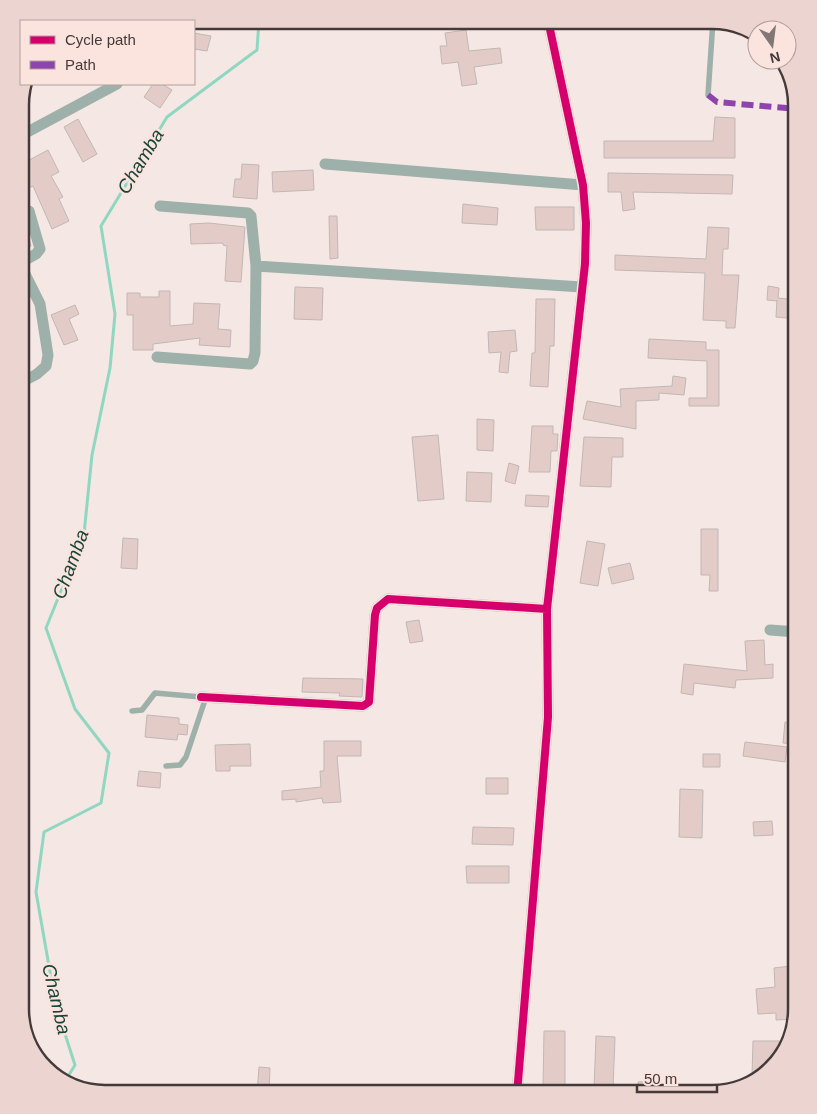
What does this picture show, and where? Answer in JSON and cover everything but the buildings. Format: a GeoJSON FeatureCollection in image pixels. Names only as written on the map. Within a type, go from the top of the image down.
{"type":"FeatureCollection","features":[{"type":"Feature","properties":{"kind":"street"},"geometry":{"type":"LineString","coordinates":[[518,1085],[548,718],[546,608],[582,287],[586,223],[583,185],[550,29]]}},
{"type":"Feature","properties":{"kind":"street"},"geometry":{"type":"LineString","coordinates":[[29,131],[115,85]]}},
{"type":"Feature","properties":{"kind":"street"},"geometry":{"type":"LineString","coordinates":[[325,164],[583,185]]}},
{"type":"Feature","properties":{"kind":"street"},"geometry":{"type":"LineString","coordinates":[[157,357],[250,364],[253,361],[256,266],[251,216],[248,213],[160,206]]}},
{"type":"Feature","properties":{"kind":"street"},"geometry":{"type":"LineString","coordinates":[[29,258],[40,249],[30,211]]}},
{"type":"Feature","properties":{"kind":"street"},"geometry":{"type":"LineString","coordinates":[[256,266],[582,287]]}},
{"type":"Feature","properties":{"kind":"street"},"geometry":{"type":"LineString","coordinates":[[29,282],[40,304],[48,355],[46,366],[29,378]]}},
{"type":"Feature","properties":{"kind":"street"},"geometry":{"type":"LineString","coordinates":[[204,697],[363,706],[369,702],[375,615],[377,608],[388,599],[546,608]]}},
{"type":"Feature","properties":{"kind":"street"},"geometry":{"type":"LineString","coordinates":[[770,630],[788,631]]}},
{"type":"Feature","properties":{"kind":"lane"},"geometry":{"type":"LineString","coordinates":[[708,95],[712,29]]}},
{"type":"Feature","properties":{"kind":"lane"},"geometry":{"type":"LineString","coordinates":[[132,711],[142,710],[155,693],[204,697],[186,757],[180,765],[166,766]]}},
{"type":"Feature","properties":{"kind":"waterway","name":"Chamba"},"geometry":{"type":"LineString","coordinates":[[68,1076],[75,1065],[56,1006],[36,892],[44,832],[101,803],[109,753],[75,709],[46,628],[84,534],[92,455],[110,368],[115,314],[101,226],[167,117],[257,50],[258,29]]}},
{"type":"Feature","properties":{"kind":"marked path"},"geometry":{"type":"LineString","coordinates":[[708,95],[717,102],[788,108]]}},
{"type":"Feature","properties":{"kind":"cycle path"},"geometry":{"type":"LineString","coordinates":[[518,1085],[548,717],[547,609],[585,264],[586,223],[583,185],[550,29]]}},
{"type":"Feature","properties":{"kind":"cycle path"},"geometry":{"type":"LineString","coordinates":[[201,697],[363,706],[369,702],[375,615],[377,608],[388,599],[547,609]]}}]}
